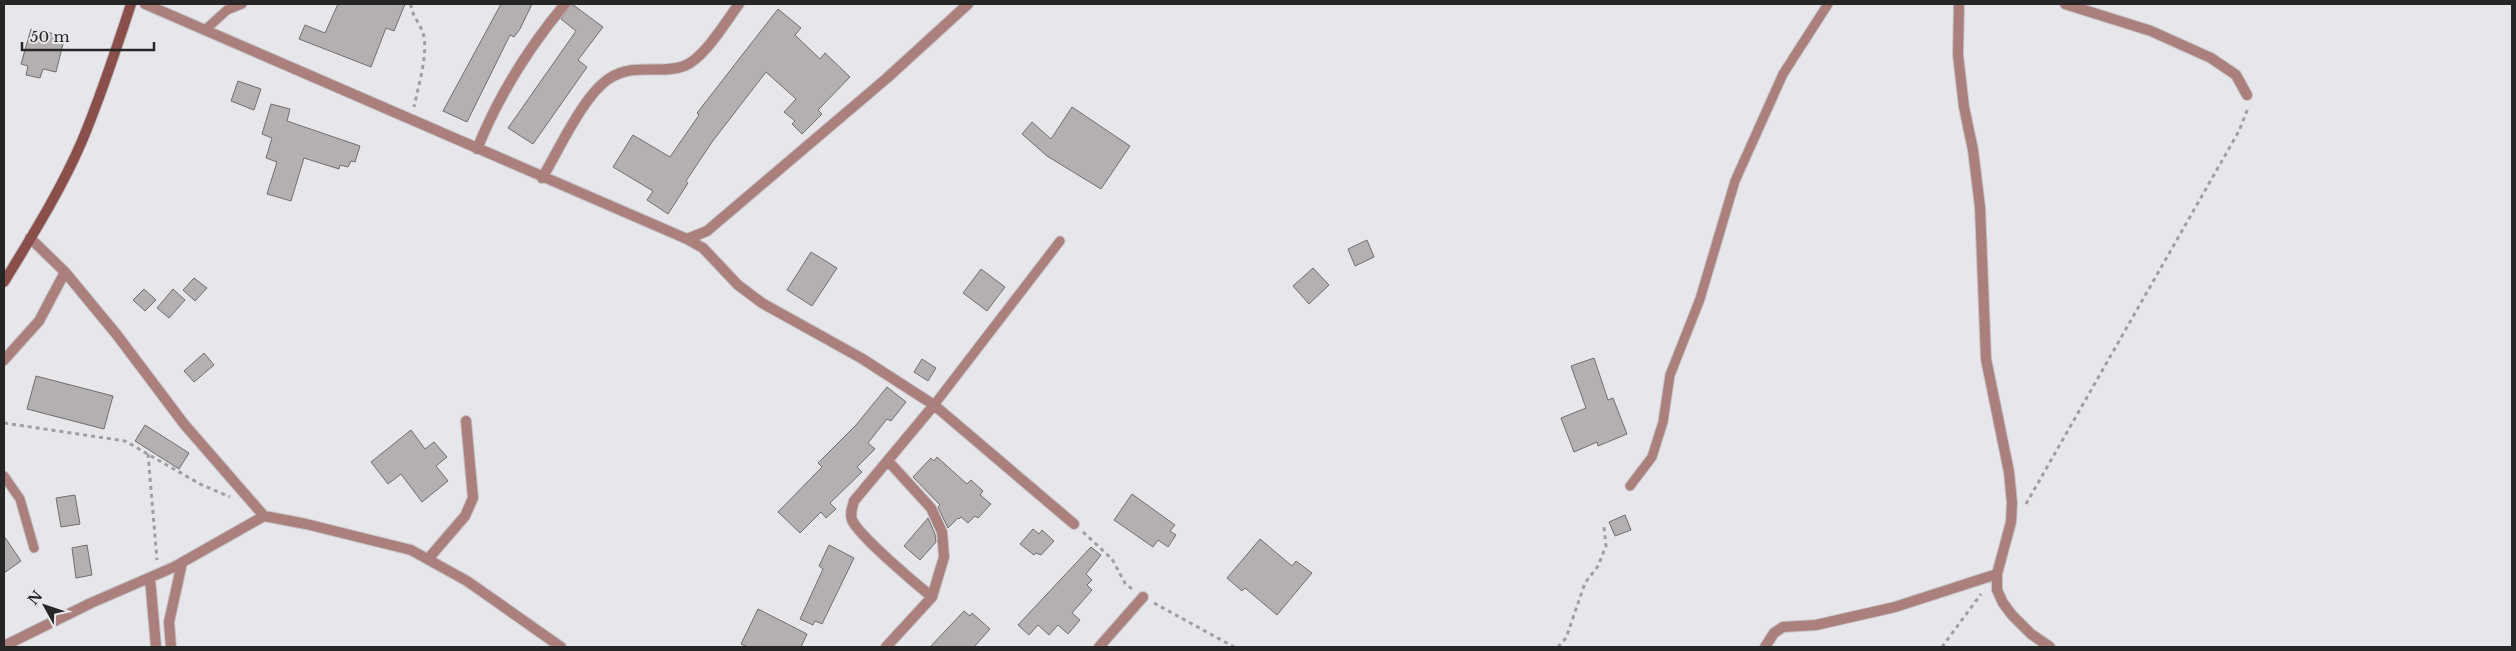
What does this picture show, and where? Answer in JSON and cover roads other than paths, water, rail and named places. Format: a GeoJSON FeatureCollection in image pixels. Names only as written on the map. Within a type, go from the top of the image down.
{"type":"FeatureCollection","features":[{"type":"Feature","properties":{"kind":"main road"},"geometry":{"type":"LineString","coordinates":[[4,282],[30,238],[81,142],[105,83],[131,4]]}},
{"type":"Feature","properties":{"kind":"street"},"geometry":{"type":"LineString","coordinates":[[145,4],[542,178],[687,239],[703,248],[738,284],[762,303],[861,358],[934,405],[1074,524]]}},
{"type":"Feature","properties":{"kind":"street"},"geometry":{"type":"LineString","coordinates":[[477,149],[490,117],[545,28],[565,4]]}},
{"type":"Feature","properties":{"kind":"street"},"geometry":{"type":"LineString","coordinates":[[542,178],[588,100],[598,87],[611,77],[626,71],[684,66],[702,52],[739,4]]}},
{"type":"Feature","properties":{"kind":"street"},"geometry":{"type":"LineString","coordinates":[[687,239],[707,231],[887,78],[968,4]]}},
{"type":"Feature","properties":{"kind":"street"},"geometry":{"type":"LineString","coordinates":[[1959,4],[1958,55],[1964,107],[1973,150],[1980,207],[1986,359],[2009,472],[2012,503],[2010,522],[1997,574],[1997,590],[2003,603],[2031,634],[2050,647]]}},
{"type":"Feature","properties":{"kind":"street"},"geometry":{"type":"LineString","coordinates":[[2065,4],[2151,31],[2211,58],[2236,76],[2247,95]]}},
{"type":"Feature","properties":{"kind":"street"},"geometry":{"type":"LineString","coordinates":[[30,238],[65,272],[117,335],[184,424],[264,516],[306,524],[411,550],[467,581],[561,647]]}},
{"type":"Feature","properties":{"kind":"street"},"geometry":{"type":"LineString","coordinates":[[4,360],[39,321],[65,272]]}},
{"type":"Feature","properties":{"kind":"street"},"geometry":{"type":"LineString","coordinates":[[932,597],[908,577],[853,522],[850,512],[854,501],[889,462],[934,405]]}},
{"type":"Feature","properties":{"kind":"street"},"geometry":{"type":"LineString","coordinates":[[428,559],[465,516],[473,498],[466,421]]}},
{"type":"Feature","properties":{"kind":"street"},"geometry":{"type":"LineString","coordinates":[[886,647],[932,597],[944,556],[942,532],[930,508],[889,462]]}},
{"type":"Feature","properties":{"kind":"street"},"geometry":{"type":"LineString","coordinates":[[4,646],[91,603],[182,562],[264,516]]}},
{"type":"Feature","properties":{"kind":"street"},"geometry":{"type":"LineString","coordinates":[[171,647],[169,622],[182,562]]}},
{"type":"Feature","properties":{"kind":"street"},"geometry":{"type":"LineString","coordinates":[[1765,647],[1774,632],[1783,627],[1816,625],[1895,607],[1997,574]]}},
{"type":"Feature","properties":{"kind":"street"},"geometry":{"type":"LineString","coordinates":[[154,576],[156,647]]}},
{"type":"Feature","properties":{"kind":"street"},"geometry":{"type":"LineString","coordinates":[[1099,647],[1143,597]]}},
{"type":"Feature","properties":{"kind":"lane"},"geometry":{"type":"LineString","coordinates":[[205,30],[226,10],[242,4]]}},
{"type":"Feature","properties":{"kind":"lane"},"geometry":{"type":"LineString","coordinates":[[1630,486],[1652,457],[1663,422],[1670,375],[1700,298],[1735,181],[1783,74],[1828,4]]}},
{"type":"Feature","properties":{"kind":"lane"},"geometry":{"type":"LineString","coordinates":[[934,405],[1060,241]]}},
{"type":"Feature","properties":{"kind":"lane"},"geometry":{"type":"LineString","coordinates":[[4,476],[20,499],[34,548]]}}]}
